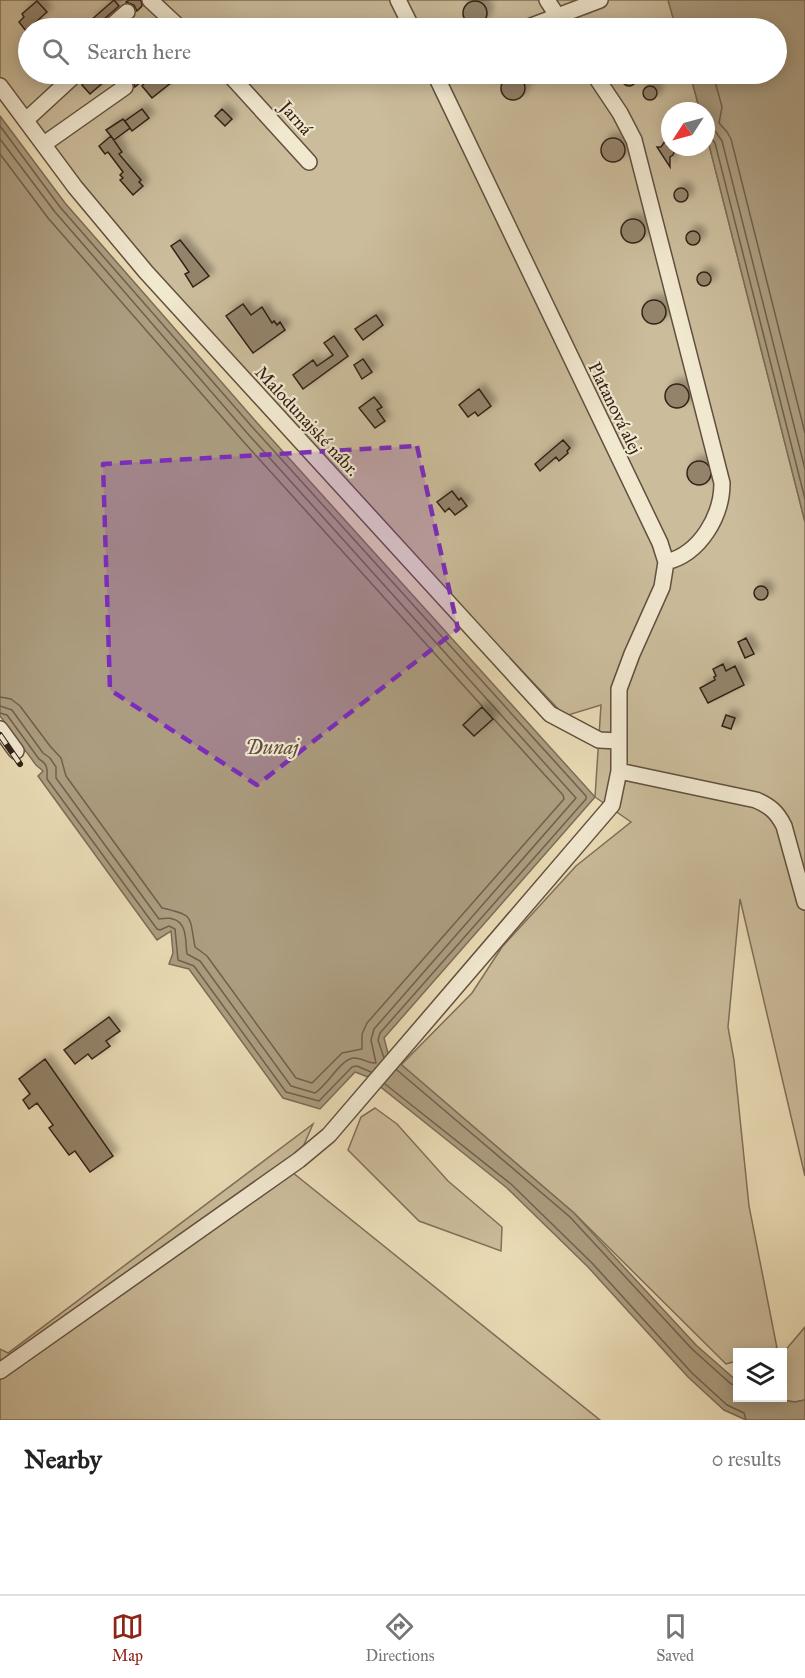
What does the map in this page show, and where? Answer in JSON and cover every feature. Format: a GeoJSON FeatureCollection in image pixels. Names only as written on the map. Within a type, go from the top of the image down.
{"type":"FeatureCollection","features":[{"type":"Feature","properties":{"kind":"street"},"geometry":{"type":"LineString","coordinates":[[150,0],[169,18]]}},
{"type":"Feature","properties":{"kind":"street"},"geometry":{"type":"LineString","coordinates":[[398,0],[407,18]]}},
{"type":"Feature","properties":{"kind":"street"},"geometry":{"type":"LineString","coordinates":[[548,0],[559,18]]}},
{"type":"Feature","properties":{"kind":"street"},"geometry":{"type":"LineString","coordinates":[[568,18],[600,0]]}},
{"type":"Feature","properties":{"kind":"street"},"geometry":{"type":"LineString","coordinates":[[120,18],[127,12]]}},
{"type":"Feature","properties":{"kind":"street"},"geometry":{"type":"LineString","coordinates":[[26,120],[65,84]]}},
{"type":"Feature","properties":{"kind":"street","name":"Jarná"},"geometry":{"type":"LineString","coordinates":[[238,84],[309,162]]}},
{"type":"Feature","properties":{"kind":"street","name":"Platanová alej"},"geometry":{"type":"LineString","coordinates":[[440,84],[660,543],[666,562]]}},
{"type":"Feature","properties":{"kind":"street"},"geometry":{"type":"LineString","coordinates":[[0,1371],[299,1160],[329,1135],[612,805],[619,771],[619,689],[662,587],[666,562],[683,556],[702,538],[720,505],[722,483],[634,140],[601,84]]}},
{"type":"Feature","properties":{"kind":"street","name":"Malodunajské nábr."},"geometry":{"type":"LineString","coordinates":[[0,86],[104,224],[146,272],[550,714],[599,740],[618,741]]}},
{"type":"Feature","properties":{"kind":"street"},"geometry":{"type":"LineString","coordinates":[[44,144],[125,87]]}},
{"type":"Feature","properties":{"kind":"street"},"geometry":{"type":"LineString","coordinates":[[0,729],[15,751]]}},
{"type":"Feature","properties":{"kind":"street"},"geometry":{"type":"LineString","coordinates":[[619,771],[756,800],[771,807],[784,826],[805,902]]}},
{"type":"Feature","properties":{"kind":"highlighted area"},"geometry":{"type":"Polygon","coordinates":[[[417,446],[458,629],[257,785],[110,690],[103,464],[417,446]]]}},
{"type":"Feature","properties":{"kind":"shaded area"},"geometry":{"type":"Polygon","coordinates":[[[0,0],[668,0],[673,18],[18,18],[18,84],[693,84],[698,102],[661,102],[661,156],[712,156],[805,522],[805,1176],[740,899],[728,1027],[734,1060],[749,1206],[777,1348],[733,1348],[733,1362],[726,1364],[574,1213],[401,1065],[472,993],[502,947],[576,866],[631,822],[595,797],[601,705],[565,716],[395,537],[135,253],[0,77],[0,0]]]}},
{"type":"Feature","properties":{"kind":"shaded area"},"geometry":{"type":"Polygon","coordinates":[[[375,1108],[397,1124],[448,1181],[502,1227],[501,1251],[419,1221],[348,1150],[361,1117],[375,1108]]]}},
{"type":"Feature","properties":{"kind":"shaded area"},"geometry":{"type":"Polygon","coordinates":[[[313,1124],[292,1172],[600,1420],[0,1420],[0,1349],[8,1353],[313,1124]]]}},
{"type":"Feature","properties":{"kind":"shaded area"},"geometry":{"type":"Polygon","coordinates":[[[805,1327],[805,1400],[787,1401],[787,1348],[805,1327]]]}},
{"type":"Feature","properties":{"kind":"water"},"geometry":{"type":"Polygon","coordinates":[[[668,0],[805,0],[805,522],[712,156],[715,156],[715,102],[698,102],[693,84],[787,84],[787,18],[673,18],[668,0]]]}},
{"type":"Feature","properties":{"kind":"water","name":"Dunaj"},"geometry":{"type":"Polygon","coordinates":[[[0,116],[65,203],[259,425],[595,797],[384,1038],[388,1053],[574,1213],[696,1345],[733,1377],[733,1402],[805,1400],[805,1420],[746,1420],[724,1410],[688,1377],[588,1267],[507,1188],[368,1077],[355,1072],[320,1109],[283,1098],[189,969],[169,964],[173,953],[171,931],[157,940],[38,776],[43,771],[36,765],[0,716],[0,116]]]}},
{"type":"Feature","properties":{"kind":"building"},"geometry":{"type":"Polygon","coordinates":[[[114,0],[119,6],[105,18],[93,18],[114,0]]]}},
{"type":"Feature","properties":{"kind":"building"},"geometry":{"type":"Polygon","coordinates":[[[141,0],[142,6],[137,11],[134,5],[126,2],[141,0]]]}},
{"type":"Feature","properties":{"kind":"building"},"geometry":{"type":"Polygon","coordinates":[[[37,1],[47,12],[40,18],[23,18],[22,14],[37,1]]]}},
{"type":"Feature","properties":{"kind":"building"},"geometry":{"type":"Polygon","coordinates":[[[470,2],[480,2],[486,8],[486,18],[464,18],[464,8],[470,2]]]}},
{"type":"Feature","properties":{"kind":"building"},"geometry":{"type":"Polygon","coordinates":[[[83,84],[102,84],[90,94],[83,84]]]}},
{"type":"Feature","properties":{"kind":"building"},"geometry":{"type":"Polygon","coordinates":[[[144,84],[170,84],[152,98],[142,86],[144,84]]]}},
{"type":"Feature","properties":{"kind":"building"},"geometry":{"type":"Polygon","coordinates":[[[502,84],[524,84],[524,93],[518,99],[508,99],[502,93],[502,84]]]}},
{"type":"Feature","properties":{"kind":"building"},"geometry":{"type":"Polygon","coordinates":[[[647,86],[653,86],[657,93],[653,100],[647,100],[643,96],[643,90],[647,86]]]}},
{"type":"Feature","properties":{"kind":"building"},"geometry":{"type":"Polygon","coordinates":[[[142,109],[149,118],[132,131],[125,121],[142,109]]]}},
{"type":"Feature","properties":{"kind":"building"},"geometry":{"type":"Polygon","coordinates":[[[222,109],[232,119],[225,126],[215,116],[222,109]]]}},
{"type":"Feature","properties":{"kind":"building"},"geometry":{"type":"Polygon","coordinates":[[[123,119],[130,128],[114,140],[106,130],[123,119]]]}},
{"type":"Feature","properties":{"kind":"building"},"geometry":{"type":"Polygon","coordinates":[[[111,136],[122,152],[119,154],[141,180],[139,182],[143,186],[133,195],[120,180],[123,178],[120,175],[123,172],[108,152],[105,154],[99,146],[111,136]]]}},
{"type":"Feature","properties":{"kind":"building"},"geometry":{"type":"Polygon","coordinates":[[[613,138],[618,139],[624,145],[624,155],[618,161],[613,162],[608,161],[602,155],[601,150],[602,145],[608,139],[613,138]]]}},
{"type":"Feature","properties":{"kind":"building"},"geometry":{"type":"Polygon","coordinates":[[[663,156],[672,156],[670,167],[663,156]]]}},
{"type":"Feature","properties":{"kind":"building"},"geometry":{"type":"Polygon","coordinates":[[[678,188],[684,188],[688,195],[684,202],[678,202],[674,198],[674,192],[678,188]]]}},
{"type":"Feature","properties":{"kind":"building"},"geometry":{"type":"Polygon","coordinates":[[[633,219],[638,220],[644,226],[644,236],[638,242],[633,243],[628,242],[622,236],[621,231],[622,226],[628,220],[633,219]]]}},
{"type":"Feature","properties":{"kind":"building"},"geometry":{"type":"Polygon","coordinates":[[[690,231],[696,231],[700,238],[696,245],[690,245],[686,241],[686,235],[690,231]]]}},
{"type":"Feature","properties":{"kind":"building"},"geometry":{"type":"Polygon","coordinates":[[[180,240],[209,276],[193,287],[185,274],[189,272],[171,246],[180,240]]]}},
{"type":"Feature","properties":{"kind":"building"},"geometry":{"type":"Polygon","coordinates":[[[701,272],[707,272],[711,279],[707,286],[701,286],[697,282],[697,276],[701,272]]]}},
{"type":"Feature","properties":{"kind":"building"},"geometry":{"type":"Polygon","coordinates":[[[654,300],[659,301],[665,307],[665,317],[659,323],[654,324],[649,323],[643,317],[642,312],[643,307],[649,301],[654,300]]]}},
{"type":"Feature","properties":{"kind":"building"},"geometry":{"type":"Polygon","coordinates":[[[243,304],[251,315],[262,307],[272,323],[274,321],[277,325],[280,322],[285,330],[253,353],[226,316],[243,304]]]}},
{"type":"Feature","properties":{"kind":"building"},"geometry":{"type":"Polygon","coordinates":[[[376,315],[383,325],[363,340],[355,329],[376,315]]]}},
{"type":"Feature","properties":{"kind":"building"},"geometry":{"type":"Polygon","coordinates":[[[334,336],[348,356],[303,389],[293,375],[313,360],[317,366],[333,355],[324,343],[334,336]]]}},
{"type":"Feature","properties":{"kind":"building"},"geometry":{"type":"Polygon","coordinates":[[[363,359],[372,372],[362,379],[354,365],[363,359]]]}},
{"type":"Feature","properties":{"kind":"building"},"geometry":{"type":"Polygon","coordinates":[[[677,384],[682,385],[688,391],[688,401],[682,407],[677,408],[672,407],[666,401],[665,396],[666,391],[672,385],[677,384]]]}},
{"type":"Feature","properties":{"kind":"building"},"geometry":{"type":"Polygon","coordinates":[[[479,389],[491,406],[478,416],[475,412],[468,417],[459,405],[479,389]]]}},
{"type":"Feature","properties":{"kind":"building"},"geometry":{"type":"Polygon","coordinates":[[[374,397],[382,407],[377,410],[385,421],[375,428],[359,408],[374,397]]]}},
{"type":"Feature","properties":{"kind":"building"},"geometry":{"type":"Polygon","coordinates":[[[563,440],[570,448],[568,453],[559,461],[556,457],[540,471],[535,464],[563,440]]]}},
{"type":"Feature","properties":{"kind":"building"},"geometry":{"type":"Polygon","coordinates":[[[699,461],[707,465],[711,473],[707,481],[699,485],[691,481],[687,473],[691,465],[699,461]]]}},
{"type":"Feature","properties":{"kind":"building"},"geometry":{"type":"Polygon","coordinates":[[[452,491],[467,506],[455,515],[449,508],[445,512],[437,502],[452,491]]]}},
{"type":"Feature","properties":{"kind":"building"},"geometry":{"type":"Polygon","coordinates":[[[758,586],[764,586],[768,593],[764,600],[758,600],[754,596],[754,590],[758,586]]]}},
{"type":"Feature","properties":{"kind":"building"},"geometry":{"type":"Polygon","coordinates":[[[746,638],[754,654],[745,658],[738,642],[746,638]]]}},
{"type":"Feature","properties":{"kind":"building"},"geometry":{"type":"Polygon","coordinates":[[[723,664],[726,671],[735,666],[744,685],[708,703],[700,688],[715,680],[713,669],[723,664]]]}},
{"type":"Feature","properties":{"kind":"building"},"geometry":{"type":"Polygon","coordinates":[[[482,707],[493,719],[474,736],[463,725],[482,707]]]}},
{"type":"Feature","properties":{"kind":"building"},"geometry":{"type":"Polygon","coordinates":[[[726,715],[735,718],[731,729],[722,726],[726,715]]]}},
{"type":"Feature","properties":{"kind":"building"},"geometry":{"type":"Polygon","coordinates":[[[109,1017],[120,1031],[106,1041],[110,1046],[92,1059],[88,1054],[75,1064],[64,1050],[109,1017]]]}},
{"type":"Feature","properties":{"kind":"building"},"geometry":{"type":"Polygon","coordinates":[[[45,1059],[113,1156],[90,1172],[75,1151],[69,1155],[49,1128],[53,1125],[37,1103],[29,1109],[23,1100],[30,1094],[19,1079],[45,1059]]]}},
{"type":"Feature","properties":{"kind":"railway"},"geometry":{"type":"LineString","coordinates":[[0,735],[20,764]]}}]}
